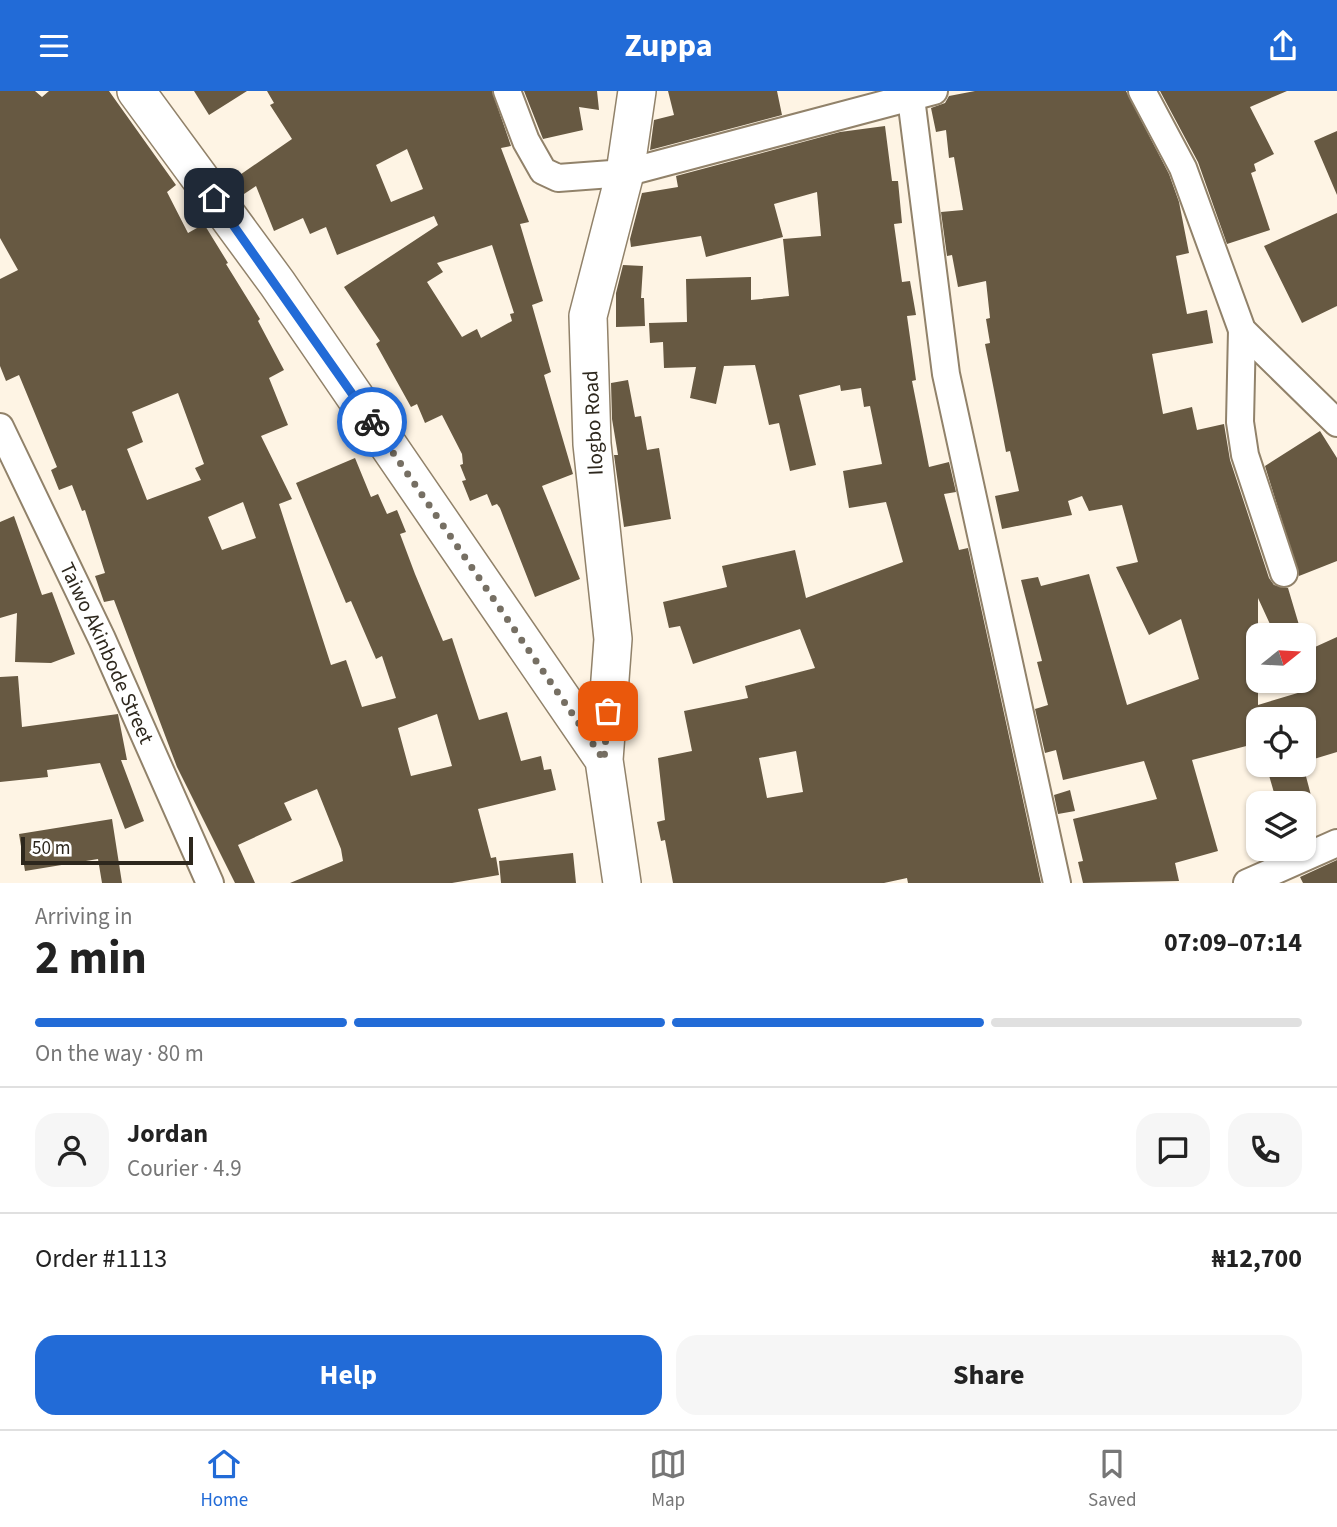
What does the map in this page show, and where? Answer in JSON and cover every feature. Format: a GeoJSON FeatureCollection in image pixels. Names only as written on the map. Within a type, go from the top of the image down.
{"type":"FeatureCollection","features":[{"type":"Feature","properties":{"kind":"main road"},"geometry":{"type":"LineString","coordinates":[[136,91],[285,295],[604,760],[622,883]]}},
{"type":"Feature","properties":{"kind":"main road","name":"Ilogbo Road"},"geometry":{"type":"LineString","coordinates":[[604,760],[613,639],[592,444],[588,316],[625,173],[637,91]]}},
{"type":"Feature","properties":{"kind":"street"},"geometry":{"type":"LineString","coordinates":[[507,91],[526,142],[543,171],[558,178],[625,173],[922,95],[946,374],[1057,883]]}},
{"type":"Feature","properties":{"kind":"street"},"geometry":{"type":"LineString","coordinates":[[1142,91],[1183,168],[1242,330],[1240,422],[1245,455],[1284,573]]}},
{"type":"Feature","properties":{"kind":"street"},"geometry":{"type":"LineString","coordinates":[[1242,330],[1337,423]]}},
{"type":"Feature","properties":{"kind":"street","name":"Taiwo Akinbode Street"},"geometry":{"type":"LineString","coordinates":[[0,427],[102,639],[209,883]]}},
{"type":"Feature","properties":{"kind":"street"},"geometry":{"type":"LineString","coordinates":[[1247,883],[1337,843]]}},
{"type":"Feature","properties":{"kind":"building"},"geometry":{"type":"Polygon","coordinates":[[[0,91],[35,91],[42,97],[49,91],[109,91],[176,185],[167,192],[188,233],[204,224],[260,319],[258,321],[284,370],[269,378],[288,425],[261,436],[292,499],[279,504],[331,665],[346,660],[362,707],[396,698],[382,656],[376,659],[351,601],[346,603],[296,483],[355,458],[371,497],[378,494],[387,514],[397,510],[406,532],[400,534],[415,574],[443,641],[452,638],[479,720],[507,712],[521,761],[541,756],[544,770],[551,769],[556,790],[478,809],[491,858],[496,857],[499,875],[452,883],[290,883],[343,861],[341,849],[317,789],[284,803],[292,820],[238,845],[255,883],[235,883],[177,767],[114,600],[104,602],[95,576],[105,573],[85,510],[82,511],[72,485],[59,490],[51,470],[57,467],[19,375],[6,381],[0,366],[0,279],[18,270],[0,238],[0,91]],[[178,393],[132,412],[143,442],[127,449],[147,500],[201,480],[195,468],[204,464],[178,393]],[[243,502],[208,517],[222,550],[256,538],[243,502]],[[437,714],[398,728],[411,776],[452,766],[437,714]]]}},
{"type":"Feature","properties":{"kind":"building"},"geometry":{"type":"Polygon","coordinates":[[[194,91],[247,91],[209,115],[194,91]]]}},
{"type":"Feature","properties":{"kind":"building"},"geometry":{"type":"Polygon","coordinates":[[[267,91],[492,91],[511,146],[501,148],[529,222],[520,224],[543,301],[532,305],[551,372],[544,375],[573,474],[542,486],[580,579],[535,597],[500,508],[497,504],[492,506],[487,494],[470,501],[462,481],[466,480],[460,465],[463,464],[462,454],[442,415],[425,423],[417,404],[411,407],[376,344],[380,341],[344,287],[438,225],[434,216],[337,255],[326,227],[310,234],[303,218],[274,231],[256,186],[244,194],[234,179],[292,139],[270,105],[274,103],[267,91]],[[407,149],[376,165],[391,202],[423,189],[407,149]],[[492,245],[437,263],[443,272],[427,282],[462,337],[477,329],[481,338],[512,321],[510,314],[514,313],[492,245]]]}},
{"type":"Feature","properties":{"kind":"building"},"geometry":{"type":"Polygon","coordinates":[[[524,91],[597,91],[599,110],[579,107],[583,130],[543,139],[524,91]]]}},
{"type":"Feature","properties":{"kind":"building"},"geometry":{"type":"Polygon","coordinates":[[[668,91],[777,91],[782,115],[650,150],[654,120],[674,115],[668,91]]]}},
{"type":"Feature","properties":{"kind":"building"},"geometry":{"type":"Polygon","coordinates":[[[975,91],[1126,91],[1169,174],[1179,202],[1189,253],[1176,256],[1187,314],[1207,310],[1213,343],[1152,354],[1163,414],[1192,407],[1197,430],[1224,424],[1230,460],[1269,578],[1274,585],[1288,588],[1298,623],[1269,623],[1258,598],[1258,623],[1246,623],[1246,693],[1258,693],[1258,705],[1298,693],[1316,693],[1316,647],[1337,637],[1337,752],[1316,758],[1316,707],[1246,707],[1246,746],[1192,760],[1218,851],[1175,863],[1179,881],[1083,883],[1078,862],[1083,861],[1073,819],[1157,799],[1144,761],[1063,780],[1056,750],[1045,753],[1035,709],[1048,705],[1037,662],[1042,661],[1021,580],[1038,577],[1041,586],[1089,574],[1127,705],[1199,679],[1181,619],[1149,635],[1116,567],[1138,562],[1122,505],[1089,511],[1082,496],[1068,501],[1072,515],[1002,529],[995,496],[1019,491],[1010,451],[1006,452],[985,344],[990,343],[986,319],[990,318],[986,281],[958,287],[952,255],[947,256],[941,212],[963,210],[954,157],[949,158],[946,130],[936,132],[931,108],[945,103],[949,96],[975,91]]]}},
{"type":"Feature","properties":{"kind":"building"},"geometry":{"type":"Polygon","coordinates":[[[1160,91],[1287,91],[1250,107],[1274,154],[1254,164],[1256,171],[1251,173],[1270,230],[1227,244],[1198,162],[1160,91]]]}},
{"type":"Feature","properties":{"kind":"building"},"geometry":{"type":"Polygon","coordinates":[[[885,126],[892,181],[898,181],[902,223],[894,224],[902,282],[910,281],[916,315],[907,316],[916,380],[912,381],[929,467],[949,462],[956,492],[944,494],[959,550],[968,548],[1041,883],[908,883],[907,878],[884,883],[673,883],[665,840],[661,841],[657,822],[665,820],[658,758],[692,751],[684,711],[748,698],[745,686],[815,668],[800,629],[693,664],[680,626],[669,628],[663,602],[727,587],[722,566],[795,550],[806,598],[903,562],[886,502],[849,508],[843,471],[882,464],[870,406],[864,407],[861,388],[841,391],[840,385],[799,395],[816,465],[790,471],[779,423],[769,425],[755,365],[724,366],[716,404],[690,398],[696,367],[664,368],[663,342],[650,343],[649,323],[687,322],[686,279],[751,277],[751,300],[789,296],[783,239],[821,236],[817,192],[774,204],[783,237],[706,257],[701,236],[631,247],[630,239],[642,193],[678,187],[676,176],[840,132],[885,126]],[[796,751],[759,758],[767,798],[803,792],[796,751]]]}},
{"type":"Feature","properties":{"kind":"building"},"geometry":{"type":"Polygon","coordinates":[[[1337,131],[1337,195],[1314,141],[1337,131]]]}},
{"type":"Feature","properties":{"kind":"building"},"geometry":{"type":"Polygon","coordinates":[[[1337,213],[1337,306],[1302,323],[1264,246],[1337,213]]]}},
{"type":"Feature","properties":{"kind":"building"},"geometry":{"type":"Polygon","coordinates":[[[623,265],[643,266],[641,298],[644,298],[645,326],[616,327],[616,293],[623,265]]]}},
{"type":"Feature","properties":{"kind":"building"},"geometry":{"type":"Polygon","coordinates":[[[628,380],[635,417],[641,416],[647,450],[659,448],[671,519],[624,527],[614,455],[618,455],[612,419],[611,383],[628,380]]]}},
{"type":"Feature","properties":{"kind":"building"},"geometry":{"type":"Polygon","coordinates":[[[1320,431],[1337,458],[1337,561],[1299,576],[1265,466],[1320,431]]]}},
{"type":"Feature","properties":{"kind":"building"},"geometry":{"type":"Polygon","coordinates":[[[14,516],[42,595],[52,592],[75,654],[51,663],[15,662],[17,613],[0,618],[0,522],[14,516]]]}},
{"type":"Feature","properties":{"kind":"building"},"geometry":{"type":"Polygon","coordinates":[[[18,676],[22,727],[118,714],[127,760],[121,760],[144,821],[125,829],[100,763],[47,770],[48,777],[0,782],[0,677],[18,676]]]}},
{"type":"Feature","properties":{"kind":"building"},"geometry":{"type":"Polygon","coordinates":[[[1269,777],[1306,777],[1310,791],[1274,791],[1269,777]]]}},
{"type":"Feature","properties":{"kind":"building"},"geometry":{"type":"Polygon","coordinates":[[[1070,790],[1075,811],[1058,814],[1054,795],[1070,790]]]}},
{"type":"Feature","properties":{"kind":"building"},"geometry":{"type":"Polygon","coordinates":[[[112,819],[122,883],[102,883],[98,859],[25,871],[19,834],[112,819]]]}},
{"type":"Feature","properties":{"kind":"building"},"geometry":{"type":"Polygon","coordinates":[[[573,853],[576,883],[501,883],[499,861],[573,853]]]}},
{"type":"Feature","properties":{"kind":"building"},"geometry":{"type":"Polygon","coordinates":[[[1337,860],[1337,883],[1303,883],[1300,877],[1337,860]]]}},
{"type":"Feature","properties":{"kind":"way so far"},"geometry":{"type":"LineString","coordinates":[[372,422],[604,760],[608,711]]}},
{"type":"Feature","properties":{"kind":"route"},"geometry":{"type":"LineString","coordinates":[[214,198],[277,283],[372,422]]}}]}
